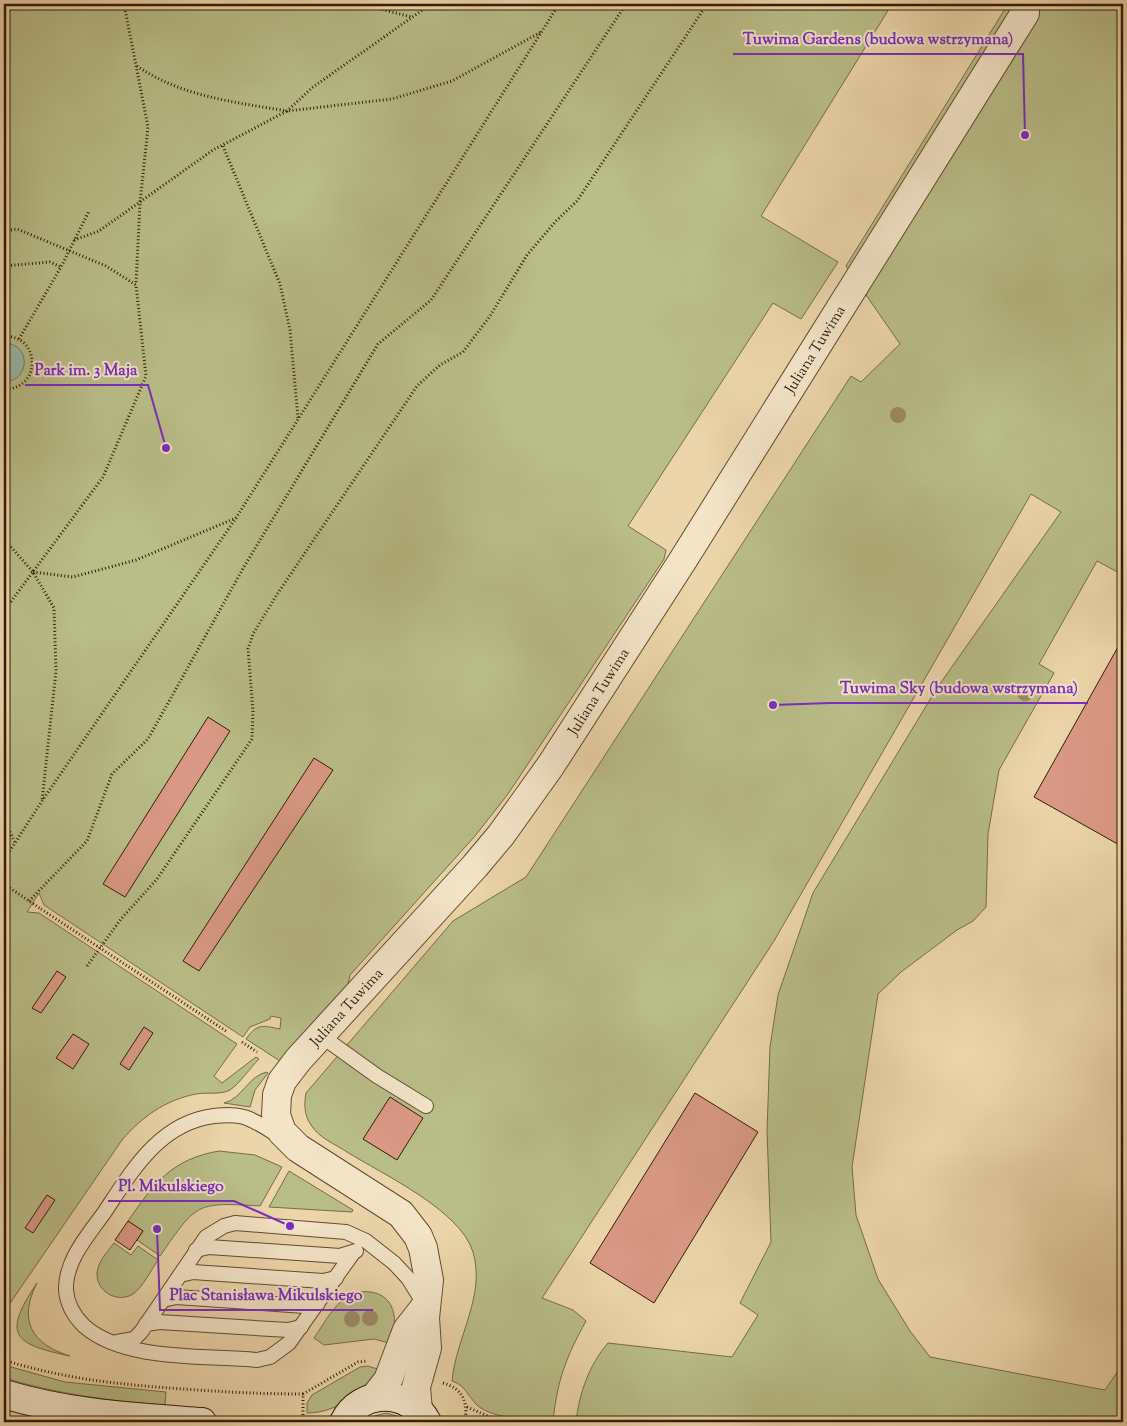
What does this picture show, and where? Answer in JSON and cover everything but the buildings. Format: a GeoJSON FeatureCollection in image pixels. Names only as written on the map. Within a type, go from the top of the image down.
{"type":"FeatureCollection","features":[{"type":"Feature","properties":{"kind":"street","name":"Juliana Tuwima"},"geometry":{"type":"LineString","coordinates":[[423,1416],[416,1387],[426,1348],[426,1307],[429,1294],[427,1262],[423,1248],[410,1225],[389,1205],[298,1148],[286,1137],[277,1121],[277,1095],[286,1075],[320,1035],[480,860],[551,765],[699,535],[1024,13]]}},
{"type":"Feature","properties":{"kind":"street"},"geometry":{"type":"LineString","coordinates":[[341,1421],[358,1406],[374,1398],[388,1380],[407,1330],[426,1307]]}},
{"type":"Feature","properties":{"kind":"street"},"geometry":{"type":"LineString","coordinates":[[4,1394],[72,1411],[108,1416],[202,1422]]}},
{"type":"Feature","properties":{"kind":"street"},"geometry":{"type":"LineString","coordinates":[[374,1398],[398,1398],[409,1402],[423,1416]]}},
{"type":"Feature","properties":{"kind":"lane"},"geometry":{"type":"LineString","coordinates":[[320,1035],[377,1076],[426,1106]]}},
{"type":"Feature","properties":{"kind":"lane"},"geometry":{"type":"LineString","coordinates":[[298,1148],[253,1120],[230,1115],[193,1121],[165,1136],[137,1163],[81,1246],[68,1276],[66,1290],[68,1303],[74,1315],[92,1331],[113,1342],[161,1353],[257,1360],[270,1357],[280,1351],[301,1327],[353,1253]]}},
{"type":"Feature","properties":{"kind":"lane"},"geometry":{"type":"LineString","coordinates":[[113,1342],[134,1339],[163,1300],[196,1250],[214,1231],[224,1226],[245,1223],[338,1230],[366,1241],[384,1254],[408,1278],[419,1292],[426,1307]]}},
{"type":"Feature","properties":{"kind":"lane"},"geometry":{"type":"LineString","coordinates":[[196,1250],[209,1247],[340,1256],[370,1249],[384,1254]]}},
{"type":"Feature","properties":{"kind":"lane"},"geometry":{"type":"LineString","coordinates":[[180,1275],[193,1272],[323,1280],[336,1278]]}},
{"type":"Feature","properties":{"kind":"lane"},"geometry":{"type":"LineString","coordinates":[[163,1300],[176,1297],[305,1306],[318,1302]]}},
{"type":"Feature","properties":{"kind":"lane"},"geometry":{"type":"LineString","coordinates":[[146,1324],[160,1322],[288,1330],[301,1327]]}},
{"type":"Feature","properties":{"kind":"path"},"geometry":{"type":"LineString","coordinates":[[4,611],[103,477],[146,376],[136,285],[140,203],[148,127],[124,4]]}},
{"type":"Feature","properties":{"kind":"path"},"geometry":{"type":"LineString","coordinates":[[362,4],[412,17]]}},
{"type":"Feature","properties":{"kind":"path"},"geometry":{"type":"LineString","coordinates":[[74,240],[98,231],[213,150],[288,111],[313,87],[431,4]]}},
{"type":"Feature","properties":{"kind":"path"},"geometry":{"type":"LineString","coordinates":[[4,860],[42,801],[236,518],[559,4]]}},
{"type":"Feature","properties":{"kind":"path"},"geometry":{"type":"LineString","coordinates":[[29,901],[87,841],[112,774],[148,739],[245,564],[378,344],[431,300],[626,4]]}},
{"type":"Feature","properties":{"kind":"path"},"geometry":{"type":"LineString","coordinates":[[87,966],[121,919],[158,879],[252,739],[253,711],[248,649],[253,634],[276,596],[418,386],[440,365],[463,352],[490,316],[527,255],[556,221],[577,201],[707,4]]}},
{"type":"Feature","properties":{"kind":"path"},"geometry":{"type":"LineString","coordinates":[[137,66],[155,79],[207,97],[288,111],[392,99],[452,81],[541,32]]}},
{"type":"Feature","properties":{"kind":"path"},"geometry":{"type":"LineString","coordinates":[[223,146],[280,284],[290,330],[298,419]]}},
{"type":"Feature","properties":{"kind":"path"},"geometry":{"type":"LineString","coordinates":[[19,339],[61,267],[88,211]]}},
{"type":"Feature","properties":{"kind":"path"},"geometry":{"type":"LineString","coordinates":[[4,231],[16,228],[106,266],[136,285]]}},
{"type":"Feature","properties":{"kind":"path"},"geometry":{"type":"LineString","coordinates":[[4,266],[50,262],[61,267]]}},
{"type":"Feature","properties":{"kind":"path"},"geometry":{"type":"LineString","coordinates":[[4,336],[19,339],[31,352],[32,369],[22,384],[4,389]]}},
{"type":"Feature","properties":{"kind":"path"},"geometry":{"type":"LineString","coordinates":[[33,572],[73,577],[136,560],[236,518]]}},
{"type":"Feature","properties":{"kind":"path"},"geometry":{"type":"LineString","coordinates":[[4,539],[33,572],[54,608],[56,671],[42,801]]}},
{"type":"Feature","properties":{"kind":"path"},"geometry":{"type":"LineString","coordinates":[[4,819],[15,843]]}},
{"type":"Feature","properties":{"kind":"path"},"geometry":{"type":"LineString","coordinates":[[4,884],[226,1031]]}},
{"type":"Feature","properties":{"kind":"path"},"geometry":{"type":"LineString","coordinates":[[242,1042],[258,1052]]}},
{"type":"Feature","properties":{"kind":"path"},"geometry":{"type":"LineString","coordinates":[[4,1360],[47,1373],[105,1382],[252,1394],[303,1394],[358,1362],[368,1361]]}},
{"type":"Feature","properties":{"kind":"path"},"geometry":{"type":"LineString","coordinates":[[440,1382],[459,1390],[467,1408],[465,1422]]}},
{"type":"Feature","properties":{"kind":"path"},"geometry":{"type":"LineString","coordinates":[[303,1394],[303,1422]]}},
{"type":"Feature","properties":{"kind":"path"},"geometry":{"type":"LineString","coordinates":[[467,1408],[490,1417],[517,1422]]}},
{"type":"Feature","properties":{"kind":"green space"},"geometry":{"type":"Polygon","coordinates":[[[4,4],[892,4],[761,216],[838,262],[801,319],[773,303],[628,526],[666,550],[664,559],[508,794],[475,836],[350,975],[347,989],[280,1061],[246,1039],[254,1030],[262,1026],[280,1029],[281,1018],[271,1016],[270,1019],[250,1027],[243,1037],[44,905],[39,893],[27,912],[39,913],[237,1044],[214,1076],[222,1083],[256,1057],[259,1059],[238,1083],[227,1092],[196,1094],[174,1100],[138,1124],[122,1140],[4,1312],[4,4]]]}},
{"type":"Feature","properties":{"kind":"green space"},"geometry":{"type":"Polygon","coordinates":[[[1008,4],[1123,4],[1123,575],[1097,561],[1039,664],[1054,673],[999,770],[988,834],[986,907],[973,921],[957,930],[901,972],[878,994],[852,1167],[856,1215],[878,1279],[910,1331],[930,1357],[1105,1390],[1123,1364],[1123,1422],[576,1422],[580,1401],[590,1370],[608,1343],[732,1357],[758,1315],[740,1303],[771,1242],[767,1131],[770,1047],[778,995],[813,893],[937,688],[1061,512],[1031,494],[774,941],[542,1298],[573,1310],[586,1321],[573,1346],[560,1382],[553,1422],[524,1420],[492,1413],[477,1405],[463,1388],[452,1381],[476,1285],[476,1268],[473,1252],[465,1237],[453,1222],[419,1195],[318,1134],[307,1117],[306,1093],[453,921],[526,877],[851,376],[861,382],[900,344],[846,266],[1008,4]]]}},
{"type":"Feature","properties":{"kind":"green space"},"geometry":{"type":"Polygon","coordinates":[[[267,1072],[255,1090],[250,1107],[224,1103],[236,1097],[255,1078],[267,1072]]]}},
{"type":"Feature","properties":{"kind":"green space"},"geometry":{"type":"Polygon","coordinates":[[[219,1151],[255,1155],[282,1167],[260,1206],[222,1205],[210,1206],[200,1210],[182,1225],[160,1256],[137,1240],[143,1231],[128,1221],[156,1184],[176,1167],[189,1160],[219,1151]]]}},
{"type":"Feature","properties":{"kind":"green space"},"geometry":{"type":"Polygon","coordinates":[[[289,1171],[353,1210],[352,1212],[269,1207],[289,1171]]]}},
{"type":"Feature","properties":{"kind":"green space"},"geometry":{"type":"Polygon","coordinates":[[[114,1243],[131,1255],[138,1246],[158,1260],[140,1287],[127,1297],[109,1294],[100,1285],[98,1279],[99,1265],[114,1243]]]}},
{"type":"Feature","properties":{"kind":"green space"},"geometry":{"type":"Polygon","coordinates":[[[37,1283],[31,1296],[29,1308],[29,1319],[32,1329],[37,1337],[46,1345],[70,1356],[36,1347],[19,1335],[17,1326],[19,1315],[37,1283]]]}},
{"type":"Feature","properties":{"kind":"green space"},"geometry":{"type":"Polygon","coordinates":[[[357,1292],[379,1294],[391,1306],[395,1323],[392,1344],[374,1339],[324,1345],[314,1338],[337,1305],[357,1292]]]}},
{"type":"Feature","properties":{"kind":"green space"},"geometry":{"type":"Polygon","coordinates":[[[4,1365],[65,1382],[166,1392],[165,1405],[84,1396],[24,1384],[4,1378],[4,1365]]]}},
{"type":"Feature","properties":{"kind":"green space"},"geometry":{"type":"Polygon","coordinates":[[[368,1366],[384,1371],[381,1377],[338,1406],[328,1410],[307,1413],[307,1403],[312,1395],[360,1367],[368,1366]]]}},
{"type":"Feature","properties":{"kind":"green space"},"geometry":{"type":"Polygon","coordinates":[[[386,1413],[400,1417],[407,1422],[364,1422],[371,1417],[386,1413]]]}},
{"type":"Feature","properties":{"kind":"shaded area"},"geometry":{"type":"Polygon","coordinates":[[[4,343],[19,349],[23,355],[24,362],[23,369],[19,375],[13,380],[4,382],[4,343]]]}},
{"type":"Feature","properties":{"kind":"place","name":"Tuwima Gardens (budowa wstrzymana)"},"geometry":{"type":"Point","coordinates":[1025,135]}},
{"type":"Feature","properties":{"kind":"place","name":"Park im. 3 Maja"},"geometry":{"type":"Point","coordinates":[166,448]}},
{"type":"Feature","properties":{"kind":"place","name":"Tuwima Sky (budowa wstrzymana)"},"geometry":{"type":"Point","coordinates":[773,705]}},
{"type":"Feature","properties":{"kind":"place","name":"Pl. Mikulskiego"},"geometry":{"type":"Point","coordinates":[290,1226]}},
{"type":"Feature","properties":{"kind":"place","name":"Plac Stanisława Mikulskiego"},"geometry":{"type":"Point","coordinates":[157,1229]}}]}
